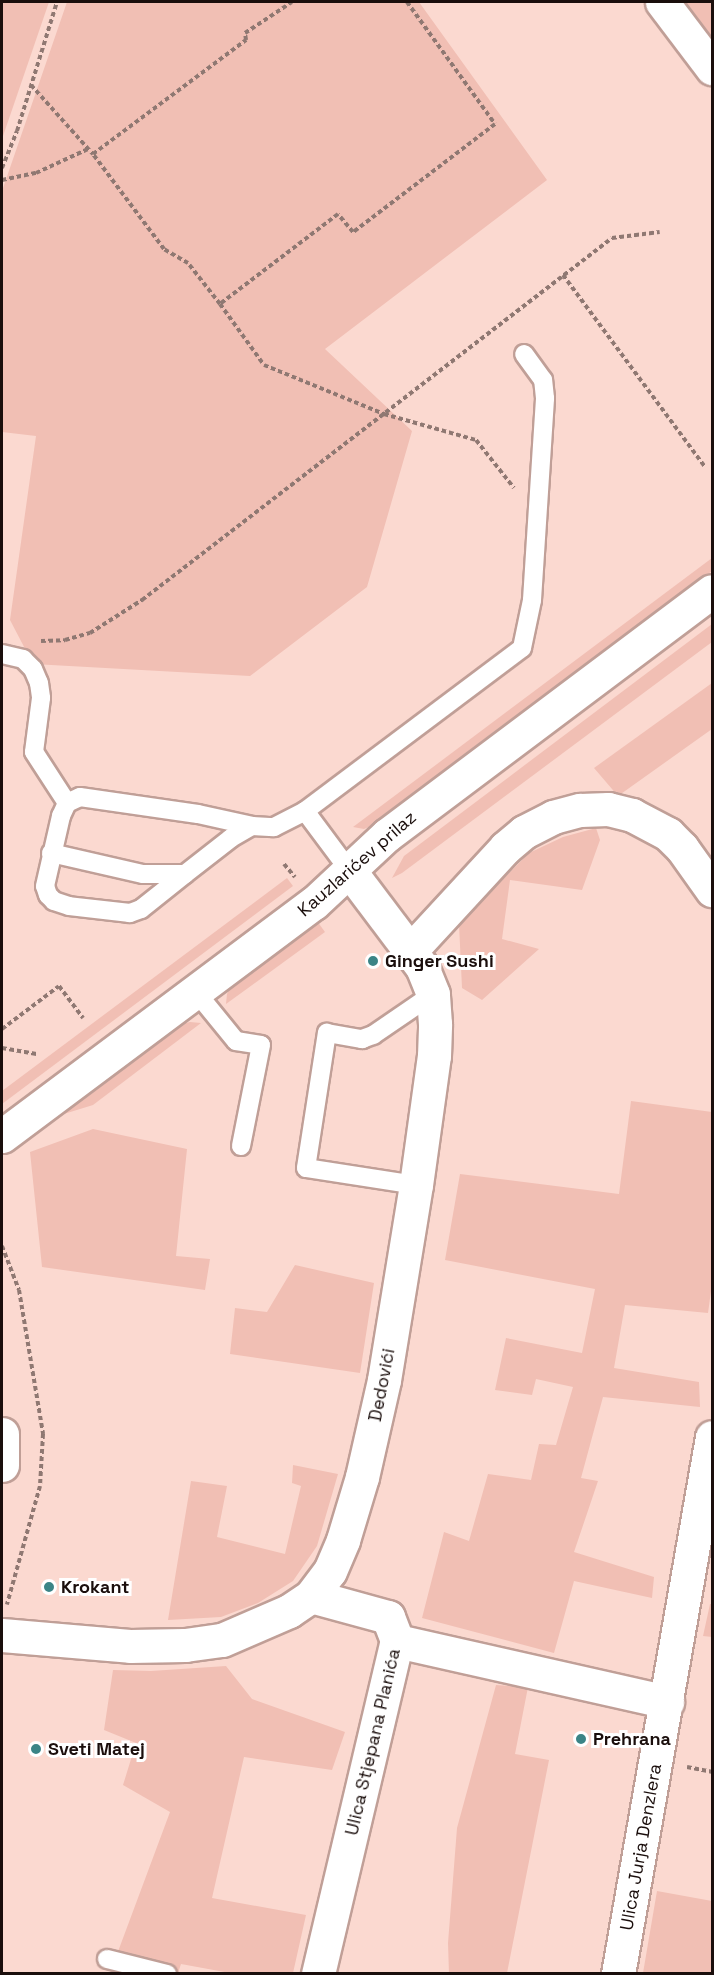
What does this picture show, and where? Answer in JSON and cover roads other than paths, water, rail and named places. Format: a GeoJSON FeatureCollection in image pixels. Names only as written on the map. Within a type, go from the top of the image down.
{"type":"FeatureCollection","features":[{"type":"Feature","properties":{"kind":"street"},"geometry":{"type":"LineString","coordinates":[[662,2],[712,68]]}},
{"type":"Feature","properties":{"kind":"street","name":"Kauzlarićev prilaz"},"geometry":{"type":"LineString","coordinates":[[2,1136],[314,903],[394,830],[712,591]]}},
{"type":"Feature","properties":{"kind":"street"},"geometry":{"type":"LineString","coordinates":[[411,950],[498,856],[524,832],[552,817],[580,810],[608,809],[632,815],[668,834],[682,848],[712,890]]}},
{"type":"Feature","properties":{"kind":"street","name":"Dedovići"},"geometry":{"type":"LineString","coordinates":[[2,1635],[130,1646],[185,1645],[222,1640],[289,1611],[311,1596],[330,1570],[343,1540],[362,1477],[384,1380],[417,1185],[434,1056],[433,994],[422,967],[349,870]]}},
{"type":"Feature","properties":{"kind":"street"},"geometry":{"type":"LineString","coordinates":[[2,1434],[2,1465]]}},
{"type":"Feature","properties":{"kind":"street","name":"Ulica Jurja Denzlera"},"geometry":{"type":"LineString","coordinates":[[618,1974],[668,1702],[712,1437]]}},
{"type":"Feature","properties":{"kind":"street"},"geometry":{"type":"LineString","coordinates":[[311,1596],[388,1617],[397,1641]]}},
{"type":"Feature","properties":{"kind":"street","name":"Ulica Stjepana Planića"},"geometry":{"type":"LineString","coordinates":[[318,1974],[397,1641],[668,1702]]}},
{"type":"Feature","properties":{"kind":"lane"},"geometry":{"type":"LineString","coordinates":[[252,826],[231,838],[141,909],[130,913],[69,906],[48,895],[45,886],[51,853],[67,803],[80,797],[198,814],[252,826],[274,826],[305,812],[522,648],[532,600],[545,398],[543,380],[524,354]]}},
{"type":"Feature","properties":{"kind":"lane"},"geometry":{"type":"LineString","coordinates":[[2,654],[23,659],[33,669],[39,683],[41,698],[34,752],[67,803]]}},
{"type":"Feature","properties":{"kind":"lane"},"geometry":{"type":"LineString","coordinates":[[305,812],[349,870]]}},
{"type":"Feature","properties":{"kind":"lane"},"geometry":{"type":"LineString","coordinates":[[51,853],[142,874],[185,874]]}},
{"type":"Feature","properties":{"kind":"lane"},"geometry":{"type":"LineString","coordinates":[[196,992],[236,1041],[261,1045],[241,1146]]}},
{"type":"Feature","properties":{"kind":"lane"},"geometry":{"type":"LineString","coordinates":[[417,1185],[306,1168],[327,1033],[362,1039],[373,1035],[433,994]]}},
{"type":"Feature","properties":{"kind":"lane"},"geometry":{"type":"LineString","coordinates":[[107,1959],[167,1974]]}},
{"type":"Feature","properties":{"kind":"place","name":"Ginger Sushi"},"geometry":{"type":"Point","coordinates":[373,961]}},
{"type":"Feature","properties":{"kind":"place","name":"Krokant"},"geometry":{"type":"Point","coordinates":[49,1587]}},
{"type":"Feature","properties":{"kind":"place","name":"Prehrana"},"geometry":{"type":"Point","coordinates":[581,1739]}},
{"type":"Feature","properties":{"kind":"place","name":"Sveti Matej"},"geometry":{"type":"Point","coordinates":[36,1749]}}]}
